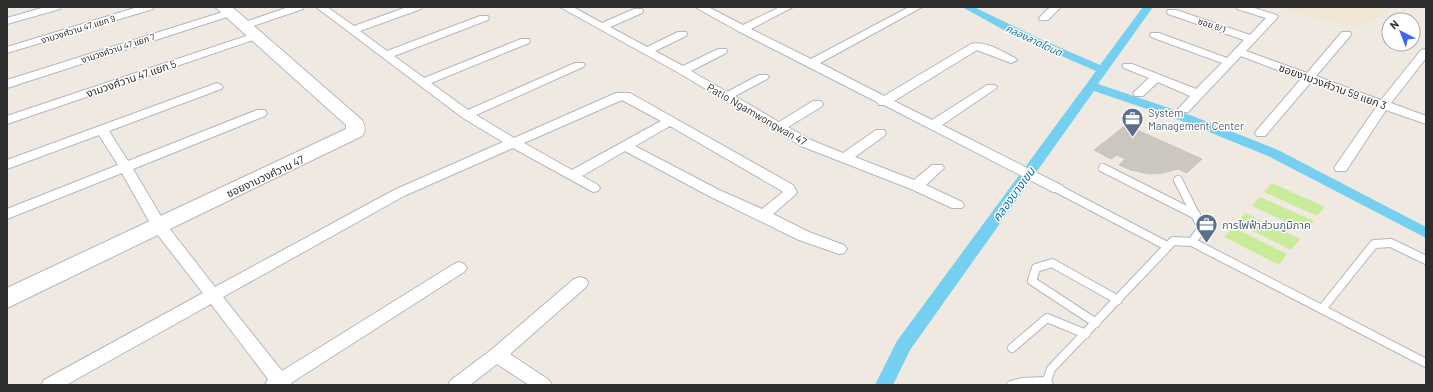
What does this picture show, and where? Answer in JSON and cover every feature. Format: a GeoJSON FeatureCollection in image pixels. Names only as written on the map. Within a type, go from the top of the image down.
{"type":"FeatureCollection","features":[{"type":"Feature","properties":{"kind":"street"},"geometry":{"type":"LineString","coordinates":[[7,21],[56,7]]}},
{"type":"Feature","properties":{"kind":"street","name":"งามวงศ์วาน 47 แยก 9"},"geometry":{"type":"LineString","coordinates":[[7,50],[150,7]]}},
{"type":"Feature","properties":{"kind":"street"},"geometry":{"type":"LineString","coordinates":[[237,20],[299,7]]}},
{"type":"Feature","properties":{"kind":"street"},"geometry":{"type":"LineString","coordinates":[[321,7],[467,115],[593,188]]}},
{"type":"Feature","properties":{"kind":"street"},"geometry":{"type":"LineString","coordinates":[[353,30],[417,7]]}},
{"type":"Feature","properties":{"kind":"street","name":"Patio Ngamwongwan 47"},"geometry":{"type":"LineString","coordinates":[[565,7],[603,26],[683,71],[806,143],[916,186],[957,205]]}},
{"type":"Feature","properties":{"kind":"street"},"geometry":{"type":"LineString","coordinates":[[700,7],[883,102],[1058,189]]}},
{"type":"Feature","properties":{"kind":"street"},"geometry":{"type":"LineString","coordinates":[[742,28],[788,7]]}},
{"type":"Feature","properties":{"kind":"street"},"geometry":{"type":"LineString","coordinates":[[810,64],[917,7]]}},
{"type":"Feature","properties":{"kind":"street"},"geometry":{"type":"LineString","coordinates":[[1044,18],[1056,7]]}},
{"type":"Feature","properties":{"kind":"street"},"geometry":{"type":"LineString","coordinates":[[1184,109],[1273,17],[1241,7]]}},
{"type":"Feature","properties":{"kind":"street"},"geometry":{"type":"LineString","coordinates":[[603,26],[638,11]]}},
{"type":"Feature","properties":{"kind":"street","name":"ซอย 8/1"},"geometry":{"type":"LineString","coordinates":[[1172,12],[1251,39]]}},
{"type":"Feature","properties":{"kind":"street"},"geometry":{"type":"LineString","coordinates":[[386,55],[484,18]]}},
{"type":"Feature","properties":{"kind":"street","name":"งามวงศ์วาน 47 แยก 7"},"geometry":{"type":"LineString","coordinates":[[7,84],[237,20]]}},
{"type":"Feature","properties":{"kind":"street","name":"งามวงศ์วาน 47 แยก 5"},"geometry":{"type":"LineString","coordinates":[[7,120],[237,20]]}},
{"type":"Feature","properties":{"kind":"street","name":"ซอยงามวงศ์วาน 47"},"geometry":{"type":"LineString","coordinates":[[7,299],[355,132],[355,124],[237,20]]}},
{"type":"Feature","properties":{"kind":"street"},"geometry":{"type":"LineString","coordinates":[[647,51],[682,34]]}},
{"type":"Feature","properties":{"kind":"street"},"geometry":{"type":"LineString","coordinates":[[1261,133],[1346,34]]}},
{"type":"Feature","properties":{"kind":"street"},"geometry":{"type":"LineString","coordinates":[[1155,35],[1229,62]]}},
{"type":"Feature","properties":{"kind":"street"},"geometry":{"type":"LineString","coordinates":[[423,82],[525,41]]}},
{"type":"Feature","properties":{"kind":"street"},"geometry":{"type":"LineString","coordinates":[[883,102],[974,46],[984,48],[1011,60]]}},
{"type":"Feature","properties":{"kind":"street"},"geometry":{"type":"LineString","coordinates":[[683,71],[722,51]]}},
{"type":"Feature","properties":{"kind":"street","name":"ซอยงามวงศ์วาน 59 แยก 3"},"geometry":{"type":"LineString","coordinates":[[1239,52],[1426,120]]}},
{"type":"Feature","properties":{"kind":"street"},"geometry":{"type":"LineString","coordinates":[[1341,168],[1384,104],[1424,52]]}},
{"type":"Feature","properties":{"kind":"street"},"geometry":{"type":"LineString","coordinates":[[467,115],[579,65]]}},
{"type":"Feature","properties":{"kind":"street"},"geometry":{"type":"LineString","coordinates":[[1128,66],[1197,94]]}},
{"type":"Feature","properties":{"kind":"street"},"geometry":{"type":"LineString","coordinates":[[727,96],[763,77]]}},
{"type":"Feature","properties":{"kind":"street"},"geometry":{"type":"LineString","coordinates":[[1139,93],[1156,78]]}},
{"type":"Feature","properties":{"kind":"street"},"geometry":{"type":"LineString","coordinates":[[932,126],[991,86]]}},
{"type":"Feature","properties":{"kind":"street"},"geometry":{"type":"LineString","coordinates":[[7,165],[217,87]]}},
{"type":"Feature","properties":{"kind":"street"},"geometry":{"type":"LineString","coordinates":[[50,385],[214,296],[376,205],[512,142],[620,96],[626,96],[788,188],[790,192],[787,196],[764,215]]}},
{"type":"Feature","properties":{"kind":"street"},"geometry":{"type":"LineString","coordinates":[[780,127],[817,104]]}},
{"type":"Feature","properties":{"kind":"street"},"geometry":{"type":"LineString","coordinates":[[7,214],[261,113]]}},
{"type":"Feature","properties":{"kind":"street"},"geometry":{"type":"LineString","coordinates":[[572,176],[670,121]]}},
{"type":"Feature","properties":{"kind":"street"},"geometry":{"type":"LineString","coordinates":[[102,130],[125,166],[159,226],[214,296],[279,384],[459,268]]}},
{"type":"Feature","properties":{"kind":"street"},"geometry":{"type":"LineString","coordinates":[[845,158],[880,133]]}},
{"type":"Feature","properties":{"kind":"street"},"geometry":{"type":"LineString","coordinates":[[625,146],[714,193],[764,215],[804,236],[840,249]]}},
{"type":"Feature","properties":{"kind":"street"},"geometry":{"type":"LineString","coordinates":[[916,186],[937,168]]}},
{"type":"Feature","properties":{"kind":"street"},"geometry":{"type":"LineString","coordinates":[[457,385],[497,355],[580,283]]}},
{"type":"Feature","properties":{"kind":"street"},"geometry":{"type":"LineString","coordinates":[[497,355],[543,385]]}},
{"type":"Feature","properties":{"kind":"lane"},"geometry":{"type":"LineString","coordinates":[[1102,168],[1196,215]]}},
{"type":"Feature","properties":{"kind":"lane"},"geometry":{"type":"LineString","coordinates":[[1178,180],[1202,228],[1192,242]]}},
{"type":"Feature","properties":{"kind":"lane"},"geometry":{"type":"LineString","coordinates":[[1058,189],[1167,246]]}},
{"type":"Feature","properties":{"kind":"lane"},"geometry":{"type":"LineString","coordinates":[[1011,385],[1022,382],[1048,383],[1051,369],[1173,241],[1192,242],[1426,363]]}},
{"type":"Feature","properties":{"kind":"lane"},"geometry":{"type":"LineString","coordinates":[[1322,309],[1374,244],[1390,243],[1426,260]]}},
{"type":"Feature","properties":{"kind":"lane"},"geometry":{"type":"LineString","coordinates":[[1096,323],[1032,281],[1036,268],[1052,263],[1118,300]]}},
{"type":"Feature","properties":{"kind":"lane"},"geometry":{"type":"LineString","coordinates":[[1012,348],[1047,318],[1086,334]]}},
{"type":"Feature","properties":{"kind":"shaded area"},"geometry":{"type":"Polygon","coordinates":[[[1278,7],[1392,7],[1386,12],[1381,12],[1381,15],[1358,27],[1291,12],[1278,7]]]}},
{"type":"Feature","properties":{"kind":"green space"},"geometry":{"type":"Polygon","coordinates":[[[1272,183],[1325,207],[1317,216],[1264,192],[1272,183]]]}},
{"type":"Feature","properties":{"kind":"green space"},"geometry":{"type":"Polygon","coordinates":[[[1260,197],[1314,221],[1306,231],[1252,206],[1260,197]]]}},
{"type":"Feature","properties":{"kind":"green space"},"geometry":{"type":"Polygon","coordinates":[[[1245,213],[1300,239],[1291,250],[1237,223],[1245,213]]]}},
{"type":"Feature","properties":{"kind":"green space"},"geometry":{"type":"Polygon","coordinates":[[[1233,227],[1287,254],[1279,265],[1224,237],[1233,227]]]}},
{"type":"Feature","properties":{"kind":"building","name":"System Management Center"},"geometry":{"type":"Polygon","coordinates":[[[1126,125],[1202,159],[1187,173],[1178,169],[1163,173],[1149,174],[1131,170],[1119,165],[1125,159],[1117,155],[1111,159],[1094,150],[1126,125]]]}},
{"type":"Feature","properties":{"kind":"waterway","name":"คลองลาดโตนด"},"geometry":{"type":"LineString","coordinates":[[967,7],[1034,41],[1103,70]]}},
{"type":"Feature","properties":{"kind":"waterway","name":"คลองบางเขน"},"geometry":{"type":"LineString","coordinates":[[1103,70],[1148,7]]}},
{"type":"Feature","properties":{"kind":"waterway","name":"คลองบางเขน"},"geometry":{"type":"LineString","coordinates":[[884,385],[903,346],[1103,70]]}},
{"type":"Feature","properties":{"kind":"waterway"},"geometry":{"type":"LineString","coordinates":[[1092,86],[1186,118],[1273,153],[1426,233]]}},
{"type":"Feature","properties":{"kind":"place","name":"System Management Center"},"geometry":{"type":"Point","coordinates":[1132,138]}},
{"type":"Feature","properties":{"kind":"place","name":"การไฟฟ้าส่วนภูมิภาค"},"geometry":{"type":"Point","coordinates":[1206,244]}}]}
